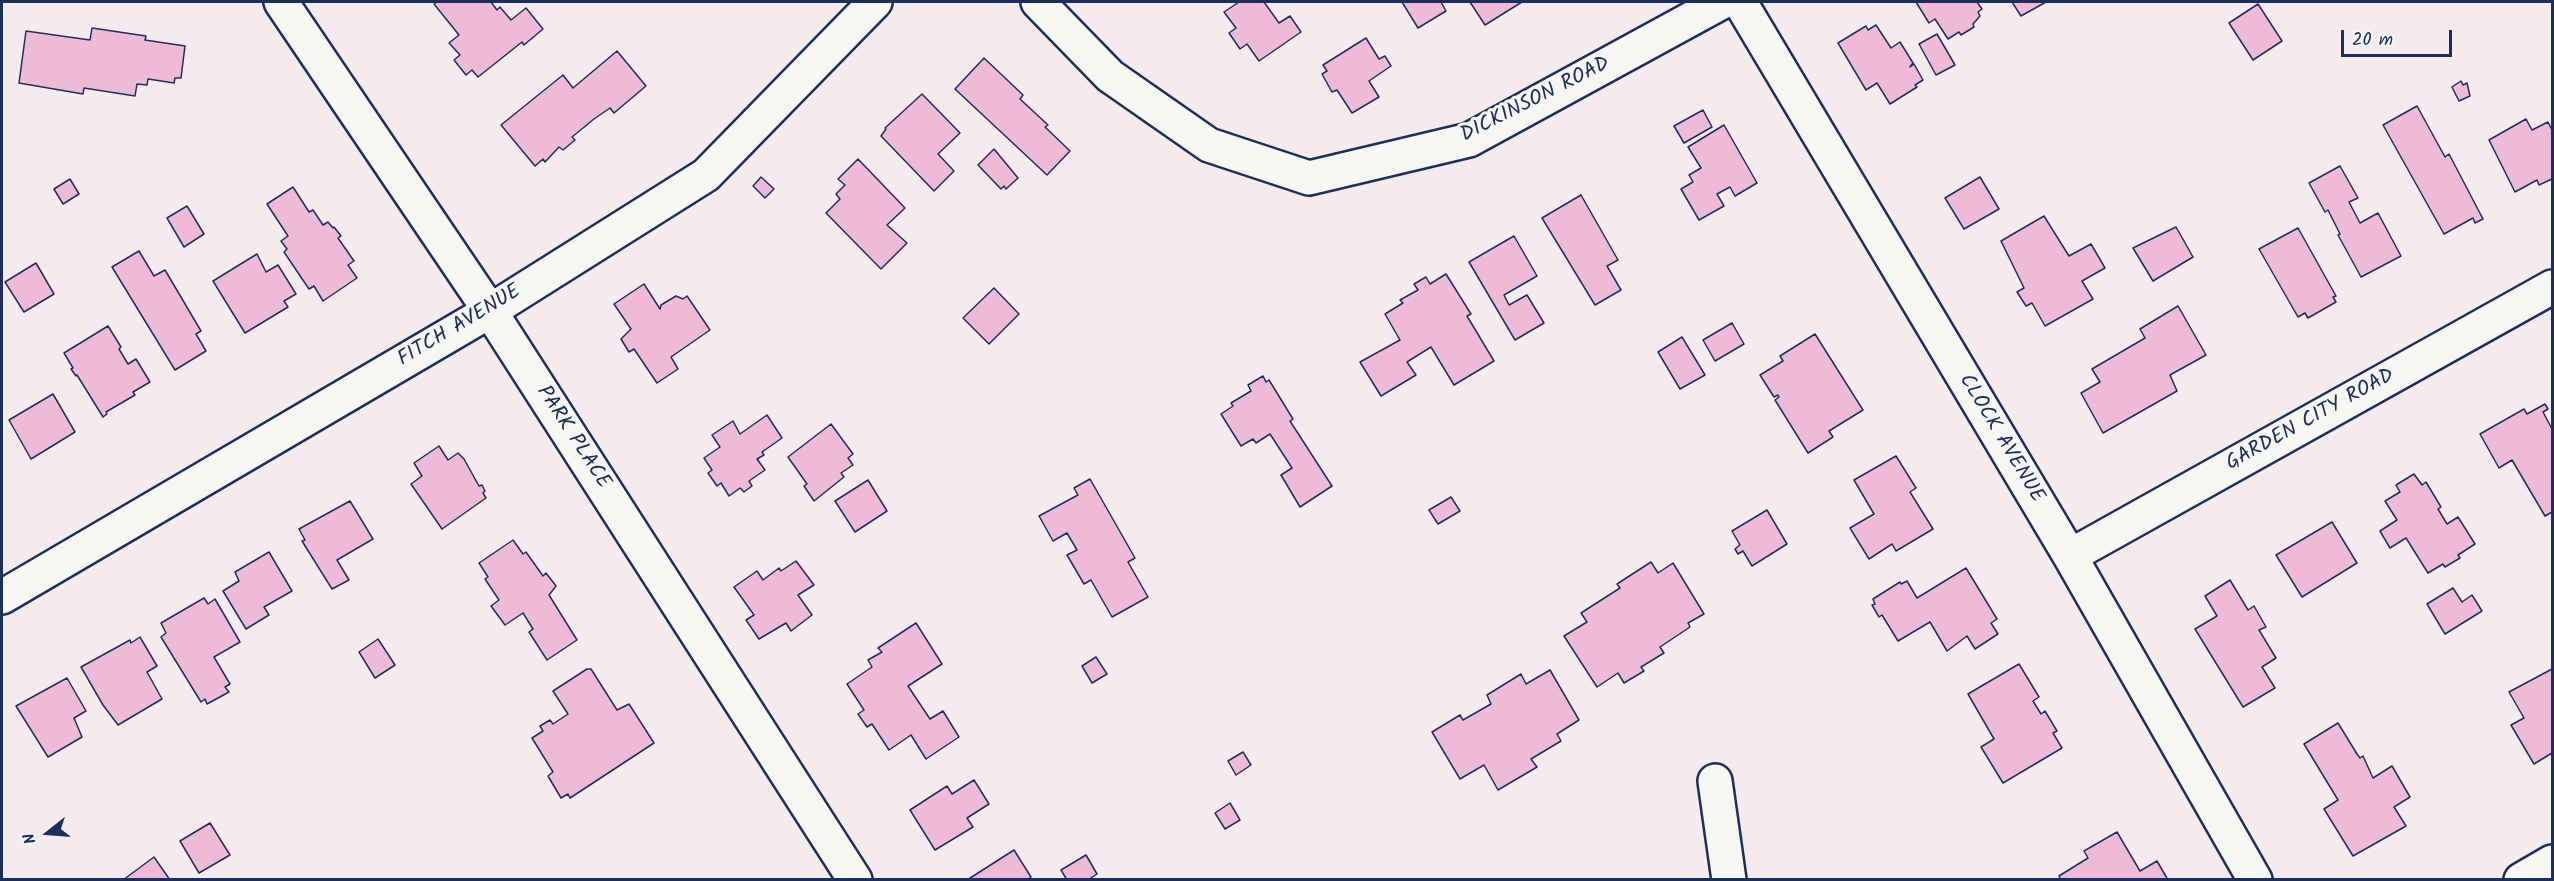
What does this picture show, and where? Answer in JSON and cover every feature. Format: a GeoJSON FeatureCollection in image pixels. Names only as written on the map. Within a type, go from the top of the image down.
{"type":"FeatureCollection","features":[{"type":"Feature","properties":{"kind":"street","name":"PARK PLACE"},"geometry":{"type":"LineString","coordinates":[[281,2],[490,311],[855,879]]}},
{"type":"Feature","properties":{"kind":"street","name":"FITCH AVENUE"},"geometry":{"type":"LineString","coordinates":[[2,597],[490,311],[706,175],[875,2]]}},
{"type":"Feature","properties":{"kind":"street","name":"DICKINSON ROAD"},"geometry":{"type":"LineString","coordinates":[[1038,2],[1110,76],[1209,145],[1309,178],[1469,140],[1722,2]]}},
{"type":"Feature","properties":{"kind":"street","name":"CLOCK AVENUE"},"geometry":{"type":"LineString","coordinates":[[1740,2],[2070,556],[2255,879]]}},
{"type":"Feature","properties":{"kind":"street","name":"GARDEN CITY ROAD"},"geometry":{"type":"LineString","coordinates":[[2070,556],[2553,287]]}},
{"type":"Feature","properties":{"kind":"street"},"geometry":{"type":"LineString","coordinates":[[1715,781],[1729,879]]}},
{"type":"Feature","properties":{"kind":"street"},"geometry":{"type":"LineString","coordinates":[[2522,879],[2553,862]]}},
{"type":"Feature","properties":{"kind":"building"},"geometry":{"type":"Polygon","coordinates":[[[437,2],[491,2],[497,10],[500,7],[511,20],[526,8],[543,29],[524,45],[522,42],[478,77],[472,70],[466,75],[454,60],[460,55],[449,43],[459,35],[434,4],[437,2]]]}},
{"type":"Feature","properties":{"kind":"building"},"geometry":{"type":"Polygon","coordinates":[[[1239,2],[1264,2],[1279,23],[1290,16],[1301,32],[1259,61],[1247,44],[1240,49],[1229,33],[1236,28],[1224,12],[1239,2]]]}},
{"type":"Feature","properties":{"kind":"building"},"geometry":{"type":"Polygon","coordinates":[[[1402,2],[1441,2],[1446,11],[1418,28],[1402,2]]]}},
{"type":"Feature","properties":{"kind":"building"},"geometry":{"type":"Polygon","coordinates":[[[1470,2],[1522,2],[1485,25],[1470,2]]]}},
{"type":"Feature","properties":{"kind":"building"},"geometry":{"type":"Polygon","coordinates":[[[1916,2],[1977,2],[1982,9],[1978,12],[1980,16],[1973,24],[1974,27],[1961,35],[1959,32],[1948,39],[1935,19],[1929,23],[1916,2]]]}},
{"type":"Feature","properties":{"kind":"building"},"geometry":{"type":"Polygon","coordinates":[[[2012,2],[2046,2],[2021,16],[2012,2]]]}},
{"type":"Feature","properties":{"kind":"building"},"geometry":{"type":"Polygon","coordinates":[[[2258,4],[2282,41],[2253,60],[2229,23],[2258,4]]]}},
{"type":"Feature","properties":{"kind":"building"},"geometry":{"type":"Polygon","coordinates":[[[1876,25],[1891,48],[1900,42],[1913,63],[1910,67],[1914,64],[1923,80],[1915,85],[1917,87],[1890,104],[1877,83],[1866,90],[1838,43],[1866,26],[1868,30],[1876,25]]]}},
{"type":"Feature","properties":{"kind":"building"},"geometry":{"type":"Polygon","coordinates":[[[92,28],[146,36],[145,40],[185,46],[181,78],[175,78],[174,83],[148,79],[147,85],[137,84],[135,96],[84,88],[83,94],[19,83],[26,31],[90,40],[92,28]]]}},
{"type":"Feature","properties":{"kind":"building"},"geometry":{"type":"Polygon","coordinates":[[[1937,34],[1955,65],[1936,75],[1919,44],[1937,34]]]}},
{"type":"Feature","properties":{"kind":"building"},"geometry":{"type":"Polygon","coordinates":[[[1366,38],[1379,59],[1385,56],[1391,66],[1369,81],[1379,97],[1352,113],[1337,90],[1332,92],[1322,74],[1327,71],[1323,65],[1366,38]]]}},
{"type":"Feature","properties":{"kind":"building"},"geometry":{"type":"Polygon","coordinates":[[[617,51],[646,86],[614,113],[610,108],[594,119],[572,137],[575,140],[563,150],[559,147],[545,162],[543,159],[535,166],[501,125],[563,75],[573,88],[617,51]]]}},
{"type":"Feature","properties":{"kind":"building"},"geometry":{"type":"Polygon","coordinates":[[[984,58],[1023,95],[1020,99],[1048,125],[1045,127],[1070,151],[1047,175],[955,89],[984,58]]]}},
{"type":"Feature","properties":{"kind":"building"},"geometry":{"type":"Polygon","coordinates":[[[2461,81],[2463,85],[2467,83],[2470,96],[2459,101],[2452,87],[2461,81]]]}},
{"type":"Feature","properties":{"kind":"building"},"geometry":{"type":"Polygon","coordinates":[[[922,94],[960,133],[938,154],[954,171],[934,191],[881,136],[885,128],[922,94]]]}},
{"type":"Feature","properties":{"kind":"building"},"geometry":{"type":"Polygon","coordinates":[[[2417,106],[2445,157],[2449,154],[2483,219],[2475,223],[2473,218],[2444,234],[2383,125],[2417,106]]]}},
{"type":"Feature","properties":{"kind":"building"},"geometry":{"type":"Polygon","coordinates":[[[1703,110],[1712,127],[1684,143],[1674,126],[1703,110]]]}},
{"type":"Feature","properties":{"kind":"building"},"geometry":{"type":"Polygon","coordinates":[[[2526,119],[2532,130],[2548,122],[2552,130],[2552,179],[2539,185],[2537,180],[2515,192],[2489,140],[2526,119]]]}},
{"type":"Feature","properties":{"kind":"building"},"geometry":{"type":"Polygon","coordinates":[[[1724,125],[1757,183],[1735,196],[1730,187],[1717,194],[1724,206],[1699,220],[1681,189],[1693,182],[1689,175],[1701,168],[1688,147],[1724,125]]]}},
{"type":"Feature","properties":{"kind":"building"},"geometry":{"type":"Polygon","coordinates":[[[994,149],[1018,178],[1006,189],[1004,186],[1001,189],[978,165],[994,149]]]}},
{"type":"Feature","properties":{"kind":"building"},"geometry":{"type":"Polygon","coordinates":[[[858,159],[905,208],[887,225],[907,243],[881,269],[826,213],[840,199],[836,194],[845,185],[838,179],[858,159]]]}},
{"type":"Feature","properties":{"kind":"building"},"geometry":{"type":"Polygon","coordinates":[[[2340,166],[2358,198],[2349,202],[2360,223],[2378,213],[2401,256],[2361,277],[2338,235],[2340,234],[2328,210],[2325,212],[2309,183],[2340,166]]]}},
{"type":"Feature","properties":{"kind":"building"},"geometry":{"type":"Polygon","coordinates":[[[761,177],[774,189],[765,198],[753,186],[761,177]]]}},
{"type":"Feature","properties":{"kind":"building"},"geometry":{"type":"Polygon","coordinates":[[[1980,177],[1999,209],[1964,229],[1945,198],[1980,177]]]}},
{"type":"Feature","properties":{"kind":"building"},"geometry":{"type":"Polygon","coordinates":[[[70,179],[79,194],[63,204],[54,189],[70,179]]]}},
{"type":"Feature","properties":{"kind":"building"},"geometry":{"type":"Polygon","coordinates":[[[293,187],[309,212],[313,210],[323,225],[328,222],[334,227],[341,236],[338,238],[354,261],[348,265],[357,278],[323,301],[314,286],[309,289],[284,252],[287,249],[281,241],[288,236],[267,204],[293,187]]]}},
{"type":"Feature","properties":{"kind":"building"},"geometry":{"type":"Polygon","coordinates":[[[1581,195],[1618,260],[1607,266],[1621,290],[1595,305],[1542,218],[1581,195]]]}},
{"type":"Feature","properties":{"kind":"building"},"geometry":{"type":"Polygon","coordinates":[[[187,206],[204,234],[184,247],[167,218],[187,206]]]}},
{"type":"Feature","properties":{"kind":"building"},"geometry":{"type":"Polygon","coordinates":[[[2044,216],[2069,256],[2091,244],[2105,268],[2082,281],[2093,299],[2045,326],[2032,303],[2026,306],[2017,292],[2024,288],[2001,241],[2044,216]]]}},
{"type":"Feature","properties":{"kind":"building"},"geometry":{"type":"Polygon","coordinates":[[[2176,227],[2193,257],[2153,281],[2133,248],[2176,227]]]}},
{"type":"Feature","properties":{"kind":"building"},"geometry":{"type":"Polygon","coordinates":[[[2298,228],[2336,296],[2333,297],[2336,302],[2308,318],[2305,313],[2298,317],[2259,249],[2298,228]]]}},
{"type":"Feature","properties":{"kind":"building"},"geometry":{"type":"Polygon","coordinates":[[[1514,236],[1537,276],[1504,295],[1509,305],[1527,295],[1544,323],[1515,340],[1469,262],[1514,236]]]}},
{"type":"Feature","properties":{"kind":"building"},"geometry":{"type":"Polygon","coordinates":[[[139,251],[154,276],[165,270],[201,331],[196,334],[206,351],[175,370],[112,267],[139,251]]]}},
{"type":"Feature","properties":{"kind":"building"},"geometry":{"type":"Polygon","coordinates":[[[257,254],[266,272],[278,265],[296,294],[284,301],[288,307],[245,333],[213,281],[257,254]]]}},
{"type":"Feature","properties":{"kind":"building"},"geometry":{"type":"Polygon","coordinates":[[[36,263],[54,294],[24,312],[5,282],[36,263]]]}},
{"type":"Feature","properties":{"kind":"building"},"geometry":{"type":"Polygon","coordinates":[[[1446,274],[1471,314],[1467,316],[1494,361],[1454,385],[1431,347],[1407,362],[1416,375],[1381,396],[1360,362],[1400,340],[1385,314],[1403,303],[1400,300],[1418,290],[1414,284],[1426,277],[1430,284],[1446,274]]]}},
{"type":"Feature","properties":{"kind":"building"},"geometry":{"type":"Polygon","coordinates":[[[644,284],[660,309],[661,305],[676,296],[683,299],[687,296],[710,330],[671,357],[678,369],[657,383],[634,349],[629,352],[621,339],[631,329],[614,304],[644,284]]]}},
{"type":"Feature","properties":{"kind":"building"},"geometry":{"type":"Polygon","coordinates":[[[994,288],[1019,314],[989,344],[963,318],[994,288]]]}},
{"type":"Feature","properties":{"kind":"building"},"geometry":{"type":"Polygon","coordinates":[[[2178,306],[2206,355],[2170,375],[2177,391],[2103,433],[2081,393],[2100,382],[2092,369],[2145,338],[2140,329],[2178,306]]]}},
{"type":"Feature","properties":{"kind":"building"},"geometry":{"type":"Polygon","coordinates":[[[1732,323],[1744,344],[1715,361],[1703,340],[1732,323]]]}},
{"type":"Feature","properties":{"kind":"building"},"geometry":{"type":"Polygon","coordinates":[[[108,326],[128,364],[136,359],[150,382],[133,392],[135,395],[106,412],[107,414],[103,417],[71,369],[73,368],[64,353],[108,326]]]}},
{"type":"Feature","properties":{"kind":"building"},"geometry":{"type":"Polygon","coordinates":[[[1815,334],[1863,410],[1829,431],[1833,437],[1808,453],[1775,400],[1779,397],[1778,395],[1774,397],[1760,375],[1783,361],[1780,356],[1815,334]]]}},
{"type":"Feature","properties":{"kind":"building"},"geometry":{"type":"Polygon","coordinates":[[[1682,337],[1705,375],[1680,389],[1658,352],[1682,337]]]}},
{"type":"Feature","properties":{"kind":"building"},"geometry":{"type":"Polygon","coordinates":[[[1263,376],[1266,382],[1269,380],[1293,419],[1290,421],[1332,486],[1300,507],[1281,475],[1292,468],[1270,434],[1256,443],[1253,439],[1241,446],[1221,414],[1233,406],[1231,403],[1251,391],[1248,385],[1263,376]]]}},
{"type":"Feature","properties":{"kind":"building"},"geometry":{"type":"Polygon","coordinates":[[[53,394],[75,432],[31,459],[9,420],[53,394]]]}},
{"type":"Feature","properties":{"kind":"building"},"geometry":{"type":"Polygon","coordinates":[[[2545,404],[2548,409],[2543,412],[2552,429],[2552,512],[2545,516],[2512,460],[2499,468],[2480,434],[2524,409],[2527,414],[2545,404]]]}},
{"type":"Feature","properties":{"kind":"building"},"geometry":{"type":"Polygon","coordinates":[[[767,415],[782,438],[762,452],[764,455],[757,459],[765,470],[749,481],[752,486],[744,492],[740,488],[729,496],[721,483],[717,486],[708,473],[712,470],[704,458],[720,447],[712,435],[733,421],[740,434],[767,415]]]}},
{"type":"Feature","properties":{"kind":"building"},"geometry":{"type":"Polygon","coordinates":[[[831,424],[853,454],[848,458],[853,465],[841,473],[844,477],[814,501],[804,486],[807,484],[788,457],[831,424]]]}},
{"type":"Feature","properties":{"kind":"building"},"geometry":{"type":"Polygon","coordinates":[[[439,446],[448,460],[458,453],[464,459],[479,486],[482,485],[486,498],[442,529],[411,484],[422,476],[414,463],[439,446]]]}},
{"type":"Feature","properties":{"kind":"building"},"geometry":{"type":"Polygon","coordinates":[[[1896,456],[1916,488],[1910,492],[1933,529],[1896,551],[1892,544],[1869,559],[1850,528],[1874,514],[1854,480],[1896,456]]]}},
{"type":"Feature","properties":{"kind":"building"},"geometry":{"type":"Polygon","coordinates":[[[2414,474],[2422,485],[2426,482],[2441,507],[2438,509],[2447,524],[2458,517],[2475,544],[2458,555],[2460,558],[2428,573],[2406,538],[2390,548],[2380,531],[2397,520],[2385,501],[2400,492],[2396,485],[2414,474]]]}},
{"type":"Feature","properties":{"kind":"building"},"geometry":{"type":"Polygon","coordinates":[[[1090,479],[1135,558],[1128,562],[1148,597],[1112,617],[1091,580],[1084,584],[1067,555],[1077,550],[1067,533],[1053,541],[1039,516],[1078,495],[1074,488],[1090,479]]]}},
{"type":"Feature","properties":{"kind":"building"},"geometry":{"type":"Polygon","coordinates":[[[868,480],[887,511],[855,532],[835,501],[868,480]]]}},
{"type":"Feature","properties":{"kind":"building"},"geometry":{"type":"Polygon","coordinates":[[[1451,497],[1460,511],[1438,524],[1429,510],[1451,497]]]}},
{"type":"Feature","properties":{"kind":"building"},"geometry":{"type":"Polygon","coordinates":[[[350,501],[373,539],[337,560],[349,580],[332,589],[302,541],[305,540],[299,529],[350,501]]]}},
{"type":"Feature","properties":{"kind":"building"},"geometry":{"type":"Polygon","coordinates":[[[1767,510],[1787,544],[1752,566],[1743,551],[1738,554],[1735,549],[1740,545],[1732,531],[1767,510]]]}},
{"type":"Feature","properties":{"kind":"building"},"geometry":{"type":"Polygon","coordinates":[[[2332,522],[2357,563],[2302,597],[2276,555],[2332,522]]]}},
{"type":"Feature","properties":{"kind":"building"},"geometry":{"type":"Polygon","coordinates":[[[513,540],[523,554],[526,552],[543,576],[546,573],[556,586],[549,595],[577,640],[547,660],[529,632],[533,629],[523,613],[505,625],[491,606],[499,600],[485,579],[488,577],[479,563],[513,540]]]}},
{"type":"Feature","properties":{"kind":"building"},"geometry":{"type":"Polygon","coordinates":[[[269,552],[292,591],[264,607],[269,615],[246,629],[223,591],[239,581],[235,572],[269,552]]]}},
{"type":"Feature","properties":{"kind":"building"},"geometry":{"type":"Polygon","coordinates":[[[796,561],[814,585],[798,595],[812,615],[791,631],[786,623],[759,639],[746,620],[754,615],[734,587],[757,571],[763,580],[779,568],[781,571],[796,561]]]}},
{"type":"Feature","properties":{"kind":"building"},"geometry":{"type":"Polygon","coordinates":[[[1651,562],[1658,573],[1673,563],[1704,614],[1688,623],[1690,627],[1660,647],[1664,653],[1641,667],[1644,671],[1624,683],[1618,673],[1597,687],[1564,636],[1587,622],[1581,613],[1620,588],[1617,584],[1651,562]]]}},
{"type":"Feature","properties":{"kind":"building"},"geometry":{"type":"Polygon","coordinates":[[[1966,568],[1997,619],[1991,623],[1998,634],[1975,649],[1967,636],[1947,651],[1930,622],[1898,641],[1882,615],[1879,617],[1872,605],[1875,604],[1873,599],[1900,582],[1901,584],[1907,581],[1917,598],[1966,568]]]}},
{"type":"Feature","properties":{"kind":"building"},"geometry":{"type":"Polygon","coordinates":[[[2230,580],[2248,610],[2254,606],[2266,627],[2259,630],[2276,658],[2262,667],[2275,688],[2243,707],[2195,629],[2217,616],[2205,596],[2230,580]]]}},
{"type":"Feature","properties":{"kind":"building"},"geometry":{"type":"Polygon","coordinates":[[[2453,588],[2462,602],[2472,595],[2482,611],[2445,634],[2427,604],[2453,588]]]}},
{"type":"Feature","properties":{"kind":"building"},"geometry":{"type":"Polygon","coordinates":[[[204,598],[208,604],[215,599],[240,642],[214,657],[230,684],[225,687],[229,692],[207,704],[205,699],[201,702],[161,637],[166,633],[161,623],[204,598]]]}},
{"type":"Feature","properties":{"kind":"building"},"geometry":{"type":"Polygon","coordinates":[[[916,623],[942,664],[908,686],[930,719],[943,711],[959,737],[926,759],[911,735],[889,750],[872,724],[867,727],[858,714],[864,710],[847,684],[872,667],[868,660],[882,652],[878,648],[916,623]]]}},
{"type":"Feature","properties":{"kind":"building"},"geometry":{"type":"Polygon","coordinates":[[[140,637],[157,666],[147,672],[162,699],[118,725],[103,705],[81,667],[130,640],[131,643],[140,637]]]}},
{"type":"Feature","properties":{"kind":"building"},"geometry":{"type":"Polygon","coordinates":[[[378,639],[395,665],[375,678],[359,652],[378,639]]]}},
{"type":"Feature","properties":{"kind":"building"},"geometry":{"type":"Polygon","coordinates":[[[1096,657],[1107,674],[1092,683],[1082,666],[1096,657]]]}},
{"type":"Feature","properties":{"kind":"building"},"geometry":{"type":"Polygon","coordinates":[[[2019,664],[2039,697],[2033,701],[2041,714],[2045,711],[2057,731],[2053,733],[2062,748],[2003,783],[1981,747],[1994,739],[1968,694],[2019,664]]]}},
{"type":"Feature","properties":{"kind":"building"},"geometry":{"type":"Polygon","coordinates":[[[587,669],[591,669],[617,710],[629,704],[654,743],[570,798],[568,794],[561,798],[548,776],[553,772],[532,738],[543,731],[540,726],[550,720],[553,724],[568,714],[553,691],[587,669]]]}},
{"type":"Feature","properties":{"kind":"building"},"geometry":{"type":"Polygon","coordinates":[[[2552,669],[2552,753],[2534,764],[2511,725],[2524,718],[2509,692],[2552,669]]]}},
{"type":"Feature","properties":{"kind":"building"},"geometry":{"type":"Polygon","coordinates":[[[1550,670],[1579,720],[1557,734],[1561,741],[1531,759],[1537,767],[1498,790],[1484,765],[1460,779],[1432,732],[1460,715],[1463,720],[1491,704],[1487,695],[1521,674],[1526,684],[1550,670]]]}},
{"type":"Feature","properties":{"kind":"building"},"geometry":{"type":"Polygon","coordinates":[[[67,678],[86,711],[74,718],[82,737],[48,757],[16,706],[67,678]]]}},
{"type":"Feature","properties":{"kind":"building"},"geometry":{"type":"Polygon","coordinates":[[[2338,723],[2360,758],[2363,756],[2373,778],[2392,766],[2410,797],[2394,807],[2406,826],[2353,856],[2324,809],[2338,800],[2304,744],[2338,723]]]}},
{"type":"Feature","properties":{"kind":"building"},"geometry":{"type":"Polygon","coordinates":[[[1243,752],[1251,765],[1236,775],[1228,761],[1243,752]]]}},
{"type":"Feature","properties":{"kind":"building"},"geometry":{"type":"Polygon","coordinates":[[[974,780],[989,804],[967,818],[973,827],[935,850],[910,810],[947,786],[952,794],[974,780]]]}},
{"type":"Feature","properties":{"kind":"building"},"geometry":{"type":"Polygon","coordinates":[[[1230,803],[1240,820],[1225,829],[1215,813],[1230,803]]]}},
{"type":"Feature","properties":{"kind":"building"},"geometry":{"type":"Polygon","coordinates":[[[210,823],[230,855],[199,873],[180,841],[210,823]]]}},
{"type":"Feature","properties":{"kind":"building"},"geometry":{"type":"Polygon","coordinates":[[[2117,832],[2140,871],[2157,861],[2168,880],[2061,880],[2059,876],[2088,858],[2084,851],[2117,832]]]}},
{"type":"Feature","properties":{"kind":"building"},"geometry":{"type":"Polygon","coordinates":[[[1014,850],[1031,877],[1027,880],[967,880],[1014,850]]]}},
{"type":"Feature","properties":{"kind":"building"},"geometry":{"type":"Polygon","coordinates":[[[1086,855],[1097,874],[1088,880],[1067,880],[1061,870],[1086,855]]]}},
{"type":"Feature","properties":{"kind":"building"},"geometry":{"type":"Polygon","coordinates":[[[154,857],[170,880],[123,880],[154,857]]]}}]}
